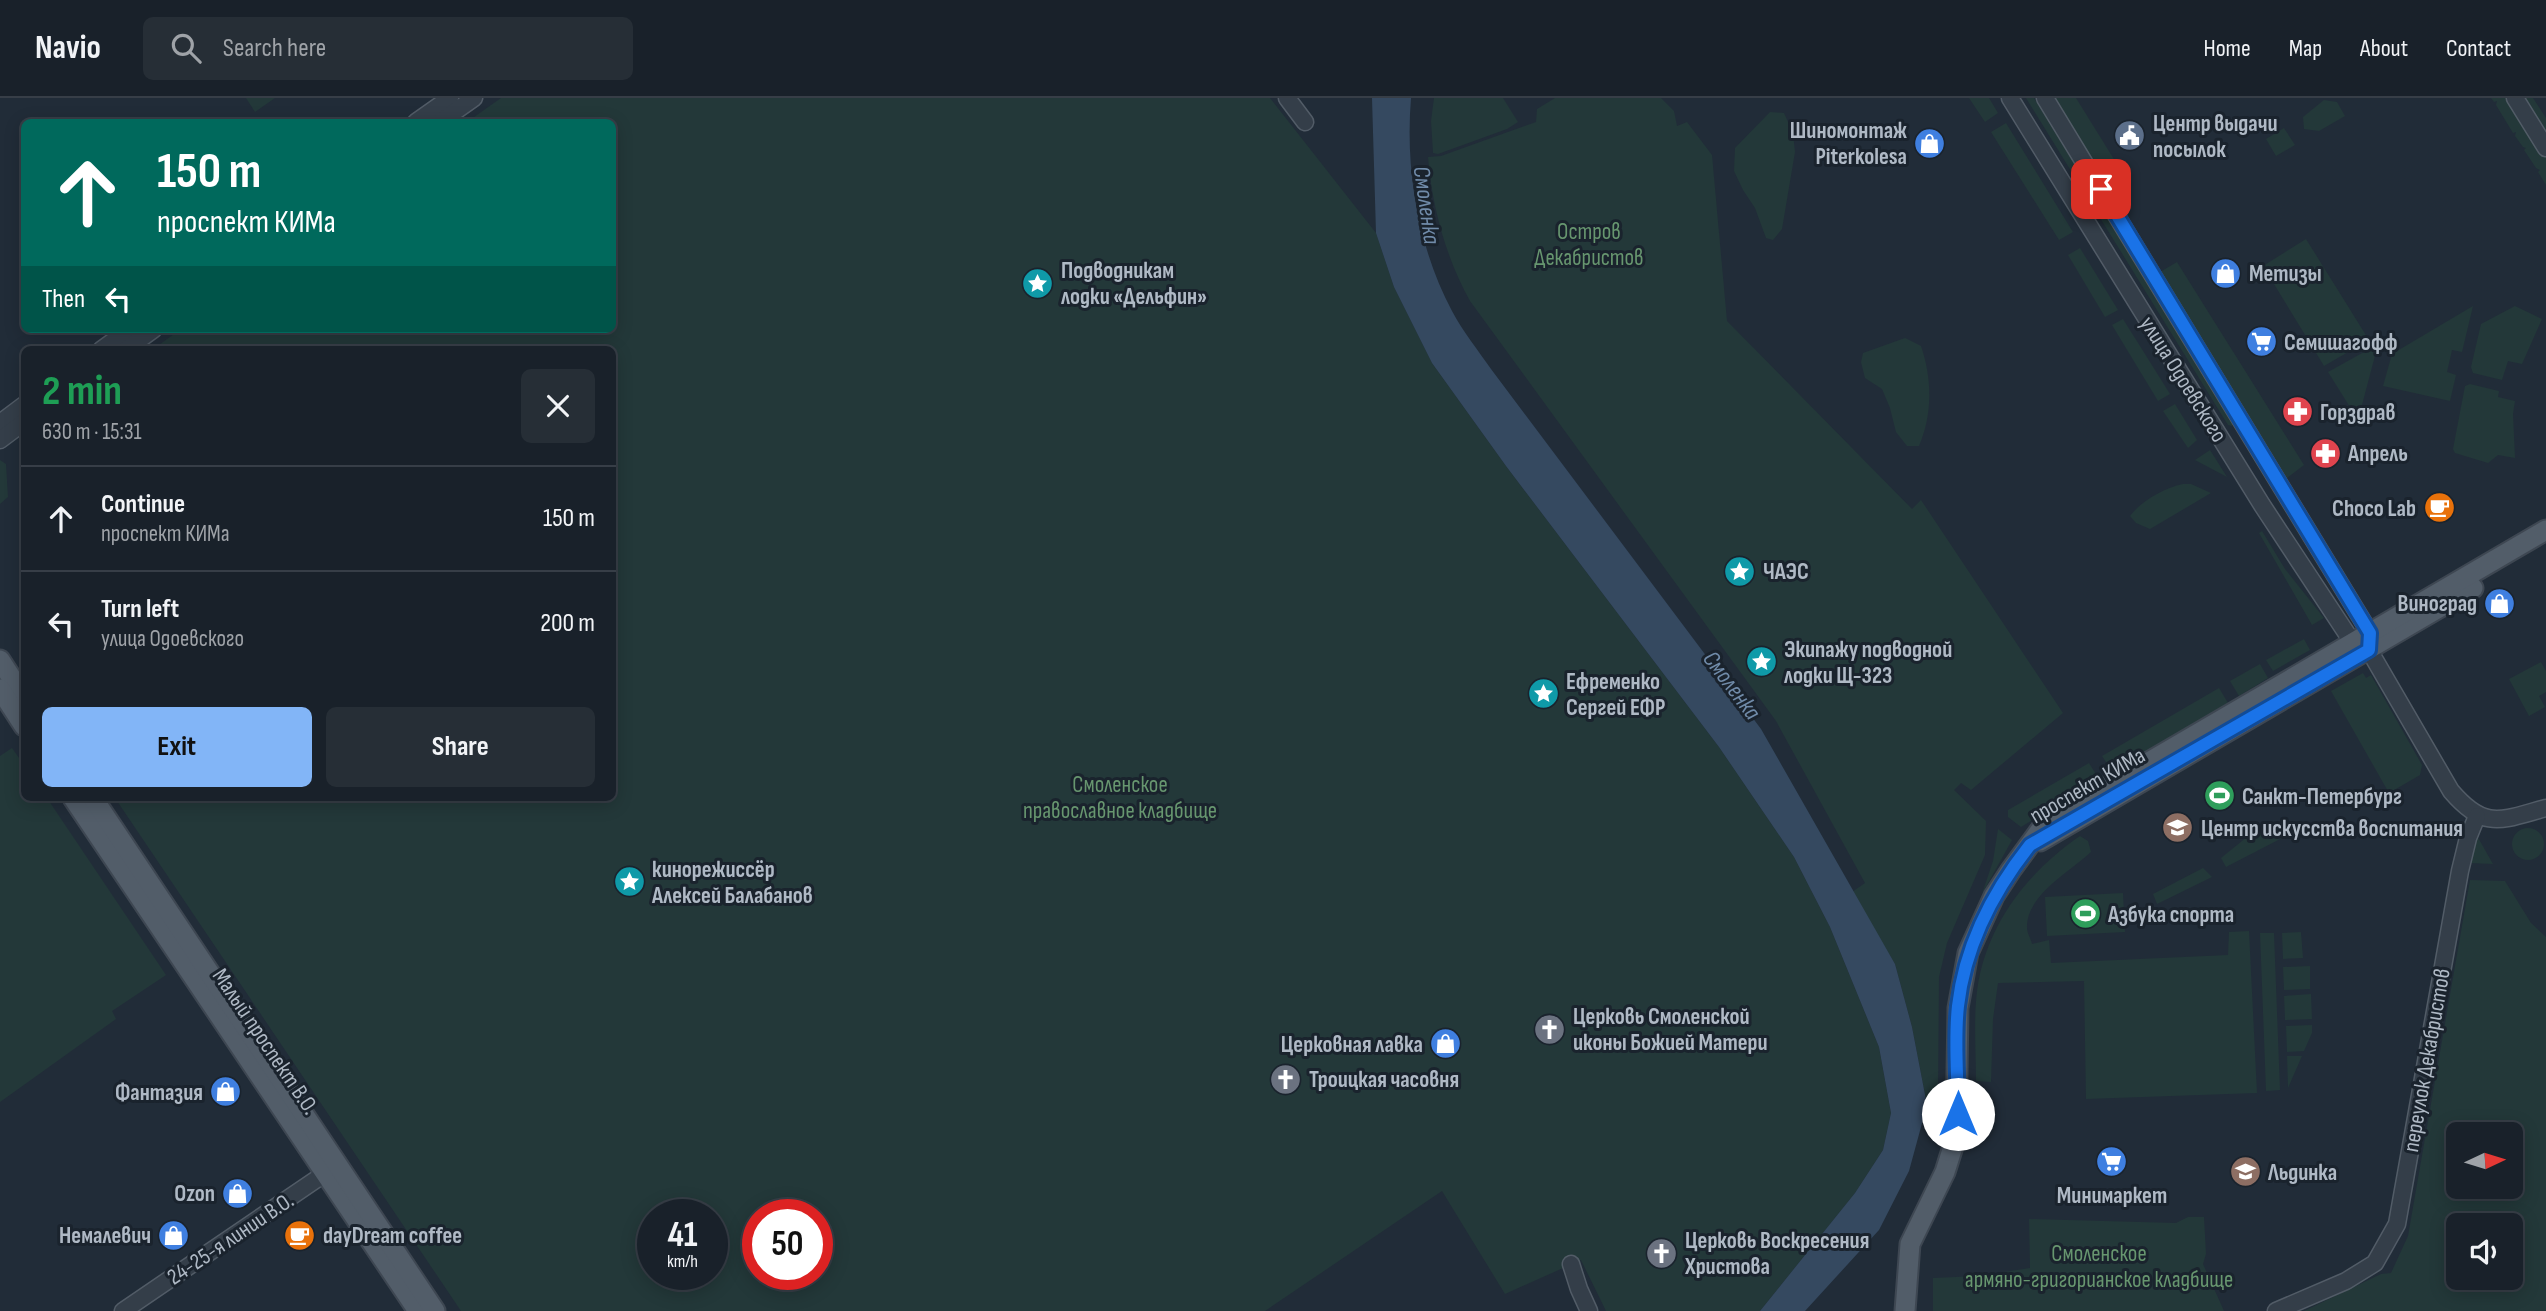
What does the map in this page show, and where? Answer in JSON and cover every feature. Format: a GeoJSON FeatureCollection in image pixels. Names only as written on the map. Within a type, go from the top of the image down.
{"type":"FeatureCollection","features":[{"type":"Feature","properties":{"kind":"main road","name":"проспект КИМа"},"geometry":{"type":"LineString","coordinates":[[1905,1311],[1910,1244],[1945,1172],[1956,1137],[1958,1008],[1968,953],[1994,896],[2030,845],[2546,530]]}},
{"type":"Feature","properties":{"kind":"main road","name":"проспект КИМа"},"geometry":{"type":"LineString","coordinates":[[2364,642],[2546,544]]}},
{"type":"Feature","properties":{"kind":"main road"},"geometry":{"type":"LineString","coordinates":[[0,660],[21,692]]}},
{"type":"Feature","properties":{"kind":"main road"},"geometry":{"type":"LineString","coordinates":[[0,689],[21,721]]}},
{"type":"Feature","properties":{"kind":"main road","name":"Малый проспект В.О."},"geometry":{"type":"LineString","coordinates":[[75,801],[331,1169],[435,1311]]}},
{"type":"Feature","properties":{"kind":"main road","name":"Малый проспект В.О."},"geometry":{"type":"LineString","coordinates":[[95,801],[331,1169],[418,1311]]}},
{"type":"Feature","properties":{"kind":"street"},"geometry":{"type":"LineString","coordinates":[[420,119],[450,98]]}},
{"type":"Feature","properties":{"kind":"street"},"geometry":{"type":"LineString","coordinates":[[444,119],[474,98]]}},
{"type":"Feature","properties":{"kind":"street"},"geometry":{"type":"LineString","coordinates":[[1287,98],[1305,122]]}},
{"type":"Feature","properties":{"kind":"street","name":"улица Одоевского"},"geometry":{"type":"LineString","coordinates":[[2010,98],[2223,441],[2364,642]]}},
{"type":"Feature","properties":{"kind":"street","name":"улица Одоевского"},"geometry":{"type":"LineString","coordinates":[[2045,98],[2246,428],[2364,642],[2452,791],[2477,816]]}},
{"type":"Feature","properties":{"kind":"street"},"geometry":{"type":"LineString","coordinates":[[2515,98],[2546,148]]}},
{"type":"Feature","properties":{"kind":"street"},"geometry":{"type":"LineString","coordinates":[[107,346],[124,333]]}},
{"type":"Feature","properties":{"kind":"street"},"geometry":{"type":"LineString","coordinates":[[131,346],[148,333]]}},
{"type":"Feature","properties":{"kind":"street"},"geometry":{"type":"LineString","coordinates":[[0,423],[21,407]]}},
{"type":"Feature","properties":{"kind":"street"},"geometry":{"type":"LineString","coordinates":[[0,440],[21,424]]}},
{"type":"Feature","properties":{"kind":"street"},"geometry":{"type":"LineString","coordinates":[[2223,441],[2246,428]]}},
{"type":"Feature","properties":{"kind":"street"},"geometry":{"type":"LineString","coordinates":[[2477,816],[2492,820],[2505,819],[2546,808]]}},
{"type":"Feature","properties":{"kind":"street","name":"переулок Декабристов"},"geometry":{"type":"LineString","coordinates":[[2276,1311],[2346,1281],[2375,1263],[2397,1224],[2460,871],[2468,838],[2477,816]]}},
{"type":"Feature","properties":{"kind":"street","name":"24-25-я линии В.О."},"geometry":{"type":"LineString","coordinates":[[123,1311],[331,1169]]}},
{"type":"Feature","properties":{"kind":"street"},"geometry":{"type":"LineString","coordinates":[[1572,1264],[1578,1289],[1589,1311]]}},
{"type":"Feature","properties":{"kind":"green space"},"geometry":{"type":"Polygon","coordinates":[[[246,98],[275,98],[255,112],[246,98]]]}},
{"type":"Feature","properties":{"kind":"green space","name":"Смоленское православное кладбище"},"geometry":{"type":"Polygon","coordinates":[[[501,98],[1270,98],[1376,233],[1394,287],[1432,363],[1506,466],[1719,747],[1794,857],[1830,927],[1879,1047],[1891,1113],[1883,1150],[1855,1193],[1760,1311],[1606,1311],[1581,1260],[1505,1294],[1442,1191],[1265,1311],[461,1311],[117,801],[616,801],[616,346],[158,346],[175,333],[616,333],[616,119],[471,119],[501,98]]]}},
{"type":"Feature","properties":{"kind":"green space"},"geometry":{"type":"Polygon","coordinates":[[[1434,98],[1503,98],[1518,122],[1507,129],[1438,154],[1433,153],[1431,121],[1434,98]]]}},
{"type":"Feature","properties":{"kind":"green space","name":"Остров Декабристов"},"geometry":{"type":"Polygon","coordinates":[[[1555,98],[1661,98],[1674,111],[1677,126],[1687,122],[1712,155],[1727,321],[1912,509],[1921,500],[2063,713],[1971,790],[1961,783],[1954,790],[1986,821],[1985,855],[1947,943],[1939,977],[1938,1095],[1927,1105],[1912,1027],[1895,964],[1852,892],[1865,883],[1776,721],[1470,301],[1447,250],[1433,195],[1428,157],[1441,156],[1536,122],[1537,109],[1555,98]]]}},
{"type":"Feature","properties":{"kind":"green space"},"geometry":{"type":"Polygon","coordinates":[[[1969,98],[1989,98],[1998,113],[1985,122],[1969,98]]]}},
{"type":"Feature","properties":{"kind":"green space"},"geometry":{"type":"Polygon","coordinates":[[[2026,98],[2034,98],[2232,426],[2228,425],[2026,98]]]}},
{"type":"Feature","properties":{"kind":"green space"},"geometry":{"type":"Polygon","coordinates":[[[2051,98],[2076,98],[2125,177],[2107,189],[2051,98]]]}},
{"type":"Feature","properties":{"kind":"green space"},"geometry":{"type":"Polygon","coordinates":[[[2491,98],[2511,98],[2546,155],[2546,185],[2538,172],[2540,170],[2536,168],[2524,150],[2526,148],[2515,136],[2516,132],[2513,133],[2496,105],[2497,101],[2494,102],[2491,98]]]}},
{"type":"Feature","properties":{"kind":"green space"},"geometry":{"type":"Polygon","coordinates":[[[2522,98],[2533,98],[2546,118],[2546,137],[2522,98]]]}},
{"type":"Feature","properties":{"kind":"green space"},"geometry":{"type":"Polygon","coordinates":[[[2324,100],[2337,102],[2345,116],[2319,131],[2304,129],[2303,117],[2324,100]]]}},
{"type":"Feature","properties":{"kind":"green space"},"geometry":{"type":"Polygon","coordinates":[[[1770,112],[1784,113],[1793,133],[1795,152],[1782,229],[1773,240],[1766,238],[1755,208],[1734,171],[1735,148],[1770,112]]]}},
{"type":"Feature","properties":{"kind":"green space"},"geometry":{"type":"Polygon","coordinates":[[[2006,123],[2073,232],[2059,240],[1991,132],[2006,123]]]}},
{"type":"Feature","properties":{"kind":"green space"},"geometry":{"type":"Polygon","coordinates":[[[2284,128],[2295,145],[2276,156],[2266,139],[2284,128]]]}},
{"type":"Feature","properties":{"kind":"green space"},"geometry":{"type":"Polygon","coordinates":[[[2306,239],[2369,340],[2324,366],[2263,266],[2306,239]]]}},
{"type":"Feature","properties":{"kind":"green space"},"geometry":{"type":"Polygon","coordinates":[[[2080,248],[2118,310],[2105,317],[2068,255],[2080,248]]]}},
{"type":"Feature","properties":{"kind":"green space"},"geometry":{"type":"Polygon","coordinates":[[[2177,262],[2304,465],[2287,478],[2160,272],[2177,262]]]}},
{"type":"Feature","properties":{"kind":"green space"},"geometry":{"type":"Polygon","coordinates":[[[2473,306],[2462,352],[2452,350],[2447,372],[2456,375],[2450,401],[2383,386],[2392,354],[2473,306]]]}},
{"type":"Feature","properties":{"kind":"green space"},"geometry":{"type":"Polygon","coordinates":[[[2515,306],[2542,319],[2522,364],[2508,361],[2502,380],[2473,373],[2471,367],[2481,324],[2515,306]]]}},
{"type":"Feature","properties":{"kind":"green space"},"geometry":{"type":"Polygon","coordinates":[[[2123,319],[2170,394],[2158,401],[2112,325],[2123,319]]]}},
{"type":"Feature","properties":{"kind":"green space"},"geometry":{"type":"Polygon","coordinates":[[[1905,338],[1921,346],[1929,383],[1929,409],[1919,446],[1907,446],[1896,432],[1882,389],[1865,378],[1861,362],[1863,353],[1905,338]]]}},
{"type":"Feature","properties":{"kind":"green space"},"geometry":{"type":"Polygon","coordinates":[[[2373,347],[2376,352],[2358,420],[2328,372],[2373,347]]]}},
{"type":"Feature","properties":{"kind":"green space"},"geometry":{"type":"Polygon","coordinates":[[[2470,384],[2499,391],[2498,397],[2515,401],[2515,458],[2498,455],[2488,463],[2455,453],[2453,449],[2465,386],[2470,384]]]}},
{"type":"Feature","properties":{"kind":"green space"},"geometry":{"type":"Polygon","coordinates":[[[2175,404],[2197,440],[2188,448],[2163,411],[2175,404]]]}},
{"type":"Feature","properties":{"kind":"green space"},"geometry":{"type":"Polygon","coordinates":[[[2210,450],[2227,477],[2195,460],[2210,450]]]}},
{"type":"Feature","properties":{"kind":"green space"},"geometry":{"type":"Polygon","coordinates":[[[0,460],[6,464],[8,497],[0,504],[0,460]]]}},
{"type":"Feature","properties":{"kind":"green space"},"geometry":{"type":"Polygon","coordinates":[[[2183,484],[2191,484],[2211,493],[2150,529],[2136,523],[2130,516],[2154,496],[2183,484]]]}},
{"type":"Feature","properties":{"kind":"green space"},"geometry":{"type":"Polygon","coordinates":[[[2262,531],[2285,569],[2324,618],[2312,625],[2259,533],[2262,531]]]}},
{"type":"Feature","properties":{"kind":"green space"},"geometry":{"type":"Polygon","coordinates":[[[2304,639],[2310,650],[2273,671],[2266,660],[2304,639]]]}},
{"type":"Feature","properties":{"kind":"green space"},"geometry":{"type":"Polygon","coordinates":[[[2541,662],[2546,671],[2546,692],[2539,696],[2545,707],[2529,716],[2509,679],[2541,662]]]}},
{"type":"Feature","properties":{"kind":"green space"},"geometry":{"type":"Polygon","coordinates":[[[2260,664],[2268,678],[2239,696],[2230,681],[2260,664]]]}},
{"type":"Feature","properties":{"kind":"green space"},"geometry":{"type":"Polygon","coordinates":[[[2363,673],[2366,678],[2371,675],[2422,765],[2420,775],[2389,793],[2331,691],[2363,673]]]}},
{"type":"Feature","properties":{"kind":"green space"},"geometry":{"type":"Polygon","coordinates":[[[2219,688],[2228,703],[2112,771],[2102,756],[2219,688]]]}},
{"type":"Feature","properties":{"kind":"green space"},"geometry":{"type":"Polygon","coordinates":[[[12,748],[21,761],[21,801],[49,801],[166,975],[112,1011],[116,1019],[0,1102],[0,756],[12,748]]]}},
{"type":"Feature","properties":{"kind":"green space"},"geometry":{"type":"Polygon","coordinates":[[[2089,763],[2099,779],[2021,827],[2008,817],[2008,810],[2089,763]]]}},
{"type":"Feature","properties":{"kind":"green space"},"geometry":{"type":"Polygon","coordinates":[[[2277,828],[2284,837],[2226,867],[2221,858],[2252,833],[2277,828]]]}},
{"type":"Feature","properties":{"kind":"green space"},"geometry":{"type":"Polygon","coordinates":[[[2528,828],[2539,833],[2544,844],[2539,855],[2528,860],[2517,855],[2512,844],[2517,833],[2528,828]]]}},
{"type":"Feature","properties":{"kind":"green space"},"geometry":{"type":"Polygon","coordinates":[[[1998,829],[2012,840],[1982,894],[1993,861],[1998,829]]]}},
{"type":"Feature","properties":{"kind":"green space"},"geometry":{"type":"Polygon","coordinates":[[[2476,834],[2493,864],[2470,863],[2476,834]]]}},
{"type":"Feature","properties":{"kind":"green space"},"geometry":{"type":"Polygon","coordinates":[[[2080,836],[2088,841],[2091,852],[2051,885],[2034,905],[2027,928],[2032,944],[2049,940],[2051,963],[2228,955],[2229,932],[2249,931],[2257,1093],[2086,1099],[2084,981],[1998,983],[1993,1019],[1991,1082],[1976,1081],[1976,996],[1983,961],[1991,939],[2028,882],[2044,865],[2080,836]]]}},
{"type":"Feature","properties":{"kind":"green space"},"geometry":{"type":"Polygon","coordinates":[[[2203,868],[2212,877],[2157,904],[2153,894],[2203,868]]]}},
{"type":"Feature","properties":{"kind":"green space"},"geometry":{"type":"Polygon","coordinates":[[[2470,880],[2505,881],[2531,923],[2546,937],[2546,1311],[2304,1311],[2381,1274],[2391,1273],[2408,1236],[2470,880]]]}},
{"type":"Feature","properties":{"kind":"green space","name":"Азбука спорта"},"geometry":{"type":"Polygon","coordinates":[[[2123,893],[2125,932],[2047,936],[2045,897],[2123,893]]]}},
{"type":"Feature","properties":{"kind":"green space"},"geometry":{"type":"Polygon","coordinates":[[[2301,932],[2303,958],[2283,959],[2282,933],[2301,932]]]}},
{"type":"Feature","properties":{"kind":"green space"},"geometry":{"type":"Polygon","coordinates":[[[2260,933],[2274,933],[2280,1090],[2266,1091],[2260,933]]]}},
{"type":"Feature","properties":{"kind":"green space"},"geometry":{"type":"Polygon","coordinates":[[[2310,966],[2310,989],[2284,990],[2283,967],[2310,966]]]}},
{"type":"Feature","properties":{"kind":"green space"},"geometry":{"type":"Polygon","coordinates":[[[2311,994],[2312,1019],[2285,1020],[2284,996],[2311,994]]]}},
{"type":"Feature","properties":{"kind":"green space"},"geometry":{"type":"Polygon","coordinates":[[[2312,1025],[2312,1033],[2304,1051],[2287,1052],[2286,1026],[2312,1025]]]}},
{"type":"Feature","properties":{"kind":"green space"},"geometry":{"type":"Polygon","coordinates":[[[2287,1056],[2302,1056],[2288,1088],[2287,1056]]]}},
{"type":"Feature","properties":{"kind":"green space","name":"Смоленское армяно-григорианское кладбище"},"geometry":{"type":"Polygon","coordinates":[[[2188,1217],[2204,1217],[2206,1254],[2203,1264],[2224,1311],[1933,1311],[1933,1278],[1978,1276],[2030,1268],[2029,1219],[2176,1223],[2188,1217]]]}},
{"type":"Feature","properties":{"kind":"water"},"geometry":{"type":"Polygon","coordinates":[[[1372,98],[1411,98],[1410,153],[1416,208],[1430,261],[1456,319],[1761,729],[1895,964],[1912,1027],[1927,1105],[1909,1171],[1879,1230],[1805,1311],[1760,1311],[1855,1193],[1883,1150],[1891,1113],[1879,1047],[1830,927],[1794,857],[1719,747],[1506,466],[1432,363],[1394,287],[1376,233],[1372,98]]]}},
{"type":"Feature","properties":{"kind":"place","name":"Центр выдачи посылок"},"geometry":{"type":"Point","coordinates":[2130,136]}},
{"type":"Feature","properties":{"kind":"place","name":"Шиномонтаж Piterkolesa"},"geometry":{"type":"Point","coordinates":[1930,143]}},
{"type":"Feature","properties":{"kind":"place","name":"Метизы"},"geometry":{"type":"Point","coordinates":[2226,273]}},
{"type":"Feature","properties":{"kind":"place","name":"Подводникам лодки «Дельфин»"},"geometry":{"type":"Point","coordinates":[1038,283]}},
{"type":"Feature","properties":{"kind":"place","name":"Семишагофф"},"geometry":{"type":"Point","coordinates":[2261,342]}},
{"type":"Feature","properties":{"kind":"place","name":"Горздрав"},"geometry":{"type":"Point","coordinates":[2297,412]}},
{"type":"Feature","properties":{"kind":"place","name":"Апрель"},"geometry":{"type":"Point","coordinates":[2325,453]}},
{"type":"Feature","properties":{"kind":"place","name":"Choco Lab"},"geometry":{"type":"Point","coordinates":[2439,508]}},
{"type":"Feature","properties":{"kind":"place","name":"ЧАЭС"},"geometry":{"type":"Point","coordinates":[1740,571]}},
{"type":"Feature","properties":{"kind":"place","name":"Виноград"},"geometry":{"type":"Point","coordinates":[2500,603]}},
{"type":"Feature","properties":{"kind":"place","name":"Экипажу подводной лодки Щ-323"},"geometry":{"type":"Point","coordinates":[1761,662]}},
{"type":"Feature","properties":{"kind":"place","name":"Ефременко Сергей ЕФР"},"geometry":{"type":"Point","coordinates":[1543,694]}},
{"type":"Feature","properties":{"kind":"place","name":"Санкт-Петербург"},"geometry":{"type":"Point","coordinates":[2219,796]}},
{"type":"Feature","properties":{"kind":"place","name":"Центр искусства воспитания"},"geometry":{"type":"Point","coordinates":[2178,828]}},
{"type":"Feature","properties":{"kind":"place","name":"кинорежиссёр Алексей Балабанов"},"geometry":{"type":"Point","coordinates":[629,882]}},
{"type":"Feature","properties":{"kind":"place","name":"Азбука спорта"},"geometry":{"type":"Point","coordinates":[2085,914]}},
{"type":"Feature","properties":{"kind":"place","name":"Церковь Смоленской иконы Божией Матери"},"geometry":{"type":"Point","coordinates":[1550,1029]}},
{"type":"Feature","properties":{"kind":"place","name":"Церковная лавка"},"geometry":{"type":"Point","coordinates":[1446,1044]}},
{"type":"Feature","properties":{"kind":"place","name":"Троицкая часовня"},"geometry":{"type":"Point","coordinates":[1286,1079]}},
{"type":"Feature","properties":{"kind":"place","name":"Фантазия"},"geometry":{"type":"Point","coordinates":[226,1092]}},
{"type":"Feature","properties":{"kind":"place","name":"Минимаркет"},"geometry":{"type":"Point","coordinates":[2112,1161]}},
{"type":"Feature","properties":{"kind":"place","name":"Льдинка"},"geometry":{"type":"Point","coordinates":[2245,1172]}},
{"type":"Feature","properties":{"kind":"place","name":"Ozon"},"geometry":{"type":"Point","coordinates":[238,1193]}},
{"type":"Feature","properties":{"kind":"place","name":"Немалевич"},"geometry":{"type":"Point","coordinates":[174,1235]}},
{"type":"Feature","properties":{"kind":"place","name":"dayDream coffee"},"geometry":{"type":"Point","coordinates":[300,1235]}},
{"type":"Feature","properties":{"kind":"place","name":"Церковь Воскресения Христова"},"geometry":{"type":"Point","coordinates":[1662,1253]}},
{"type":"Feature","properties":{"kind":"route"},"geometry":{"type":"LineString","coordinates":[[1958,1114],[1958,1008],[1968,953],[1994,896],[2030,845],[2066,827],[2369,650],[2370,633],[2101,189]]}},
{"type":"Feature","properties":{"kind":"water label","name":"Смоленка"},"geometry":{"type":"Point","coordinates":[1427,205]}},
{"type":"Feature","properties":{"kind":"water label","name":"Смоленка"},"geometry":{"type":"Point","coordinates":[1732,685]}}]}
